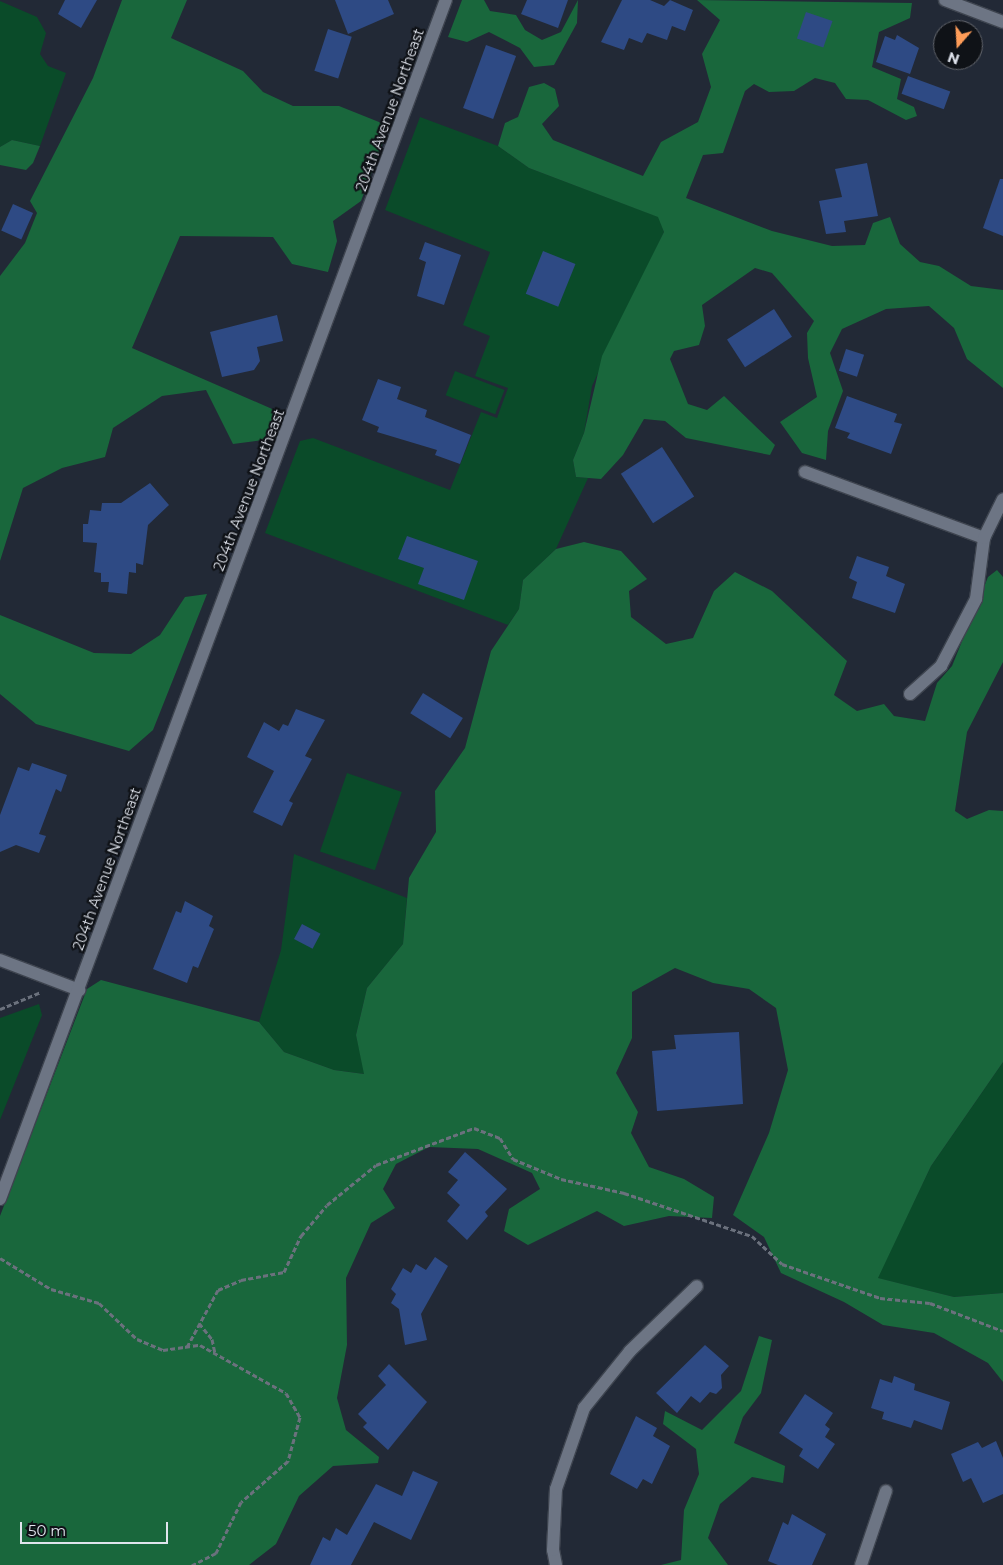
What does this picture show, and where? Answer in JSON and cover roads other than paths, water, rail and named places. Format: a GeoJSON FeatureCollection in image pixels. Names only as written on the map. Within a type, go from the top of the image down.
{"type":"FeatureCollection","features":[{"type":"Feature","properties":{"kind":"street","name":"204th Avenue Northeast"},"geometry":{"type":"LineString","coordinates":[[0,1199],[446,0]]}},
{"type":"Feature","properties":{"kind":"street"},"geometry":{"type":"LineString","coordinates":[[945,0],[1003,22]]}},
{"type":"Feature","properties":{"kind":"street"},"geometry":{"type":"LineString","coordinates":[[805,472],[984,538]]}},
{"type":"Feature","properties":{"kind":"street"},"geometry":{"type":"LineString","coordinates":[[910,694],[941,666],[976,598],[984,538],[1003,499]]}},
{"type":"Feature","properties":{"kind":"street"},"geometry":{"type":"LineString","coordinates":[[0,960],[79,990]]}},
{"type":"Feature","properties":{"kind":"street"},"geometry":{"type":"LineString","coordinates":[[556,1565],[553,1550],[556,1489],[584,1408],[630,1351],[696,1286]]}},
{"type":"Feature","properties":{"kind":"street"},"geometry":{"type":"LineString","coordinates":[[860,1565],[886,1491]]}}]}
